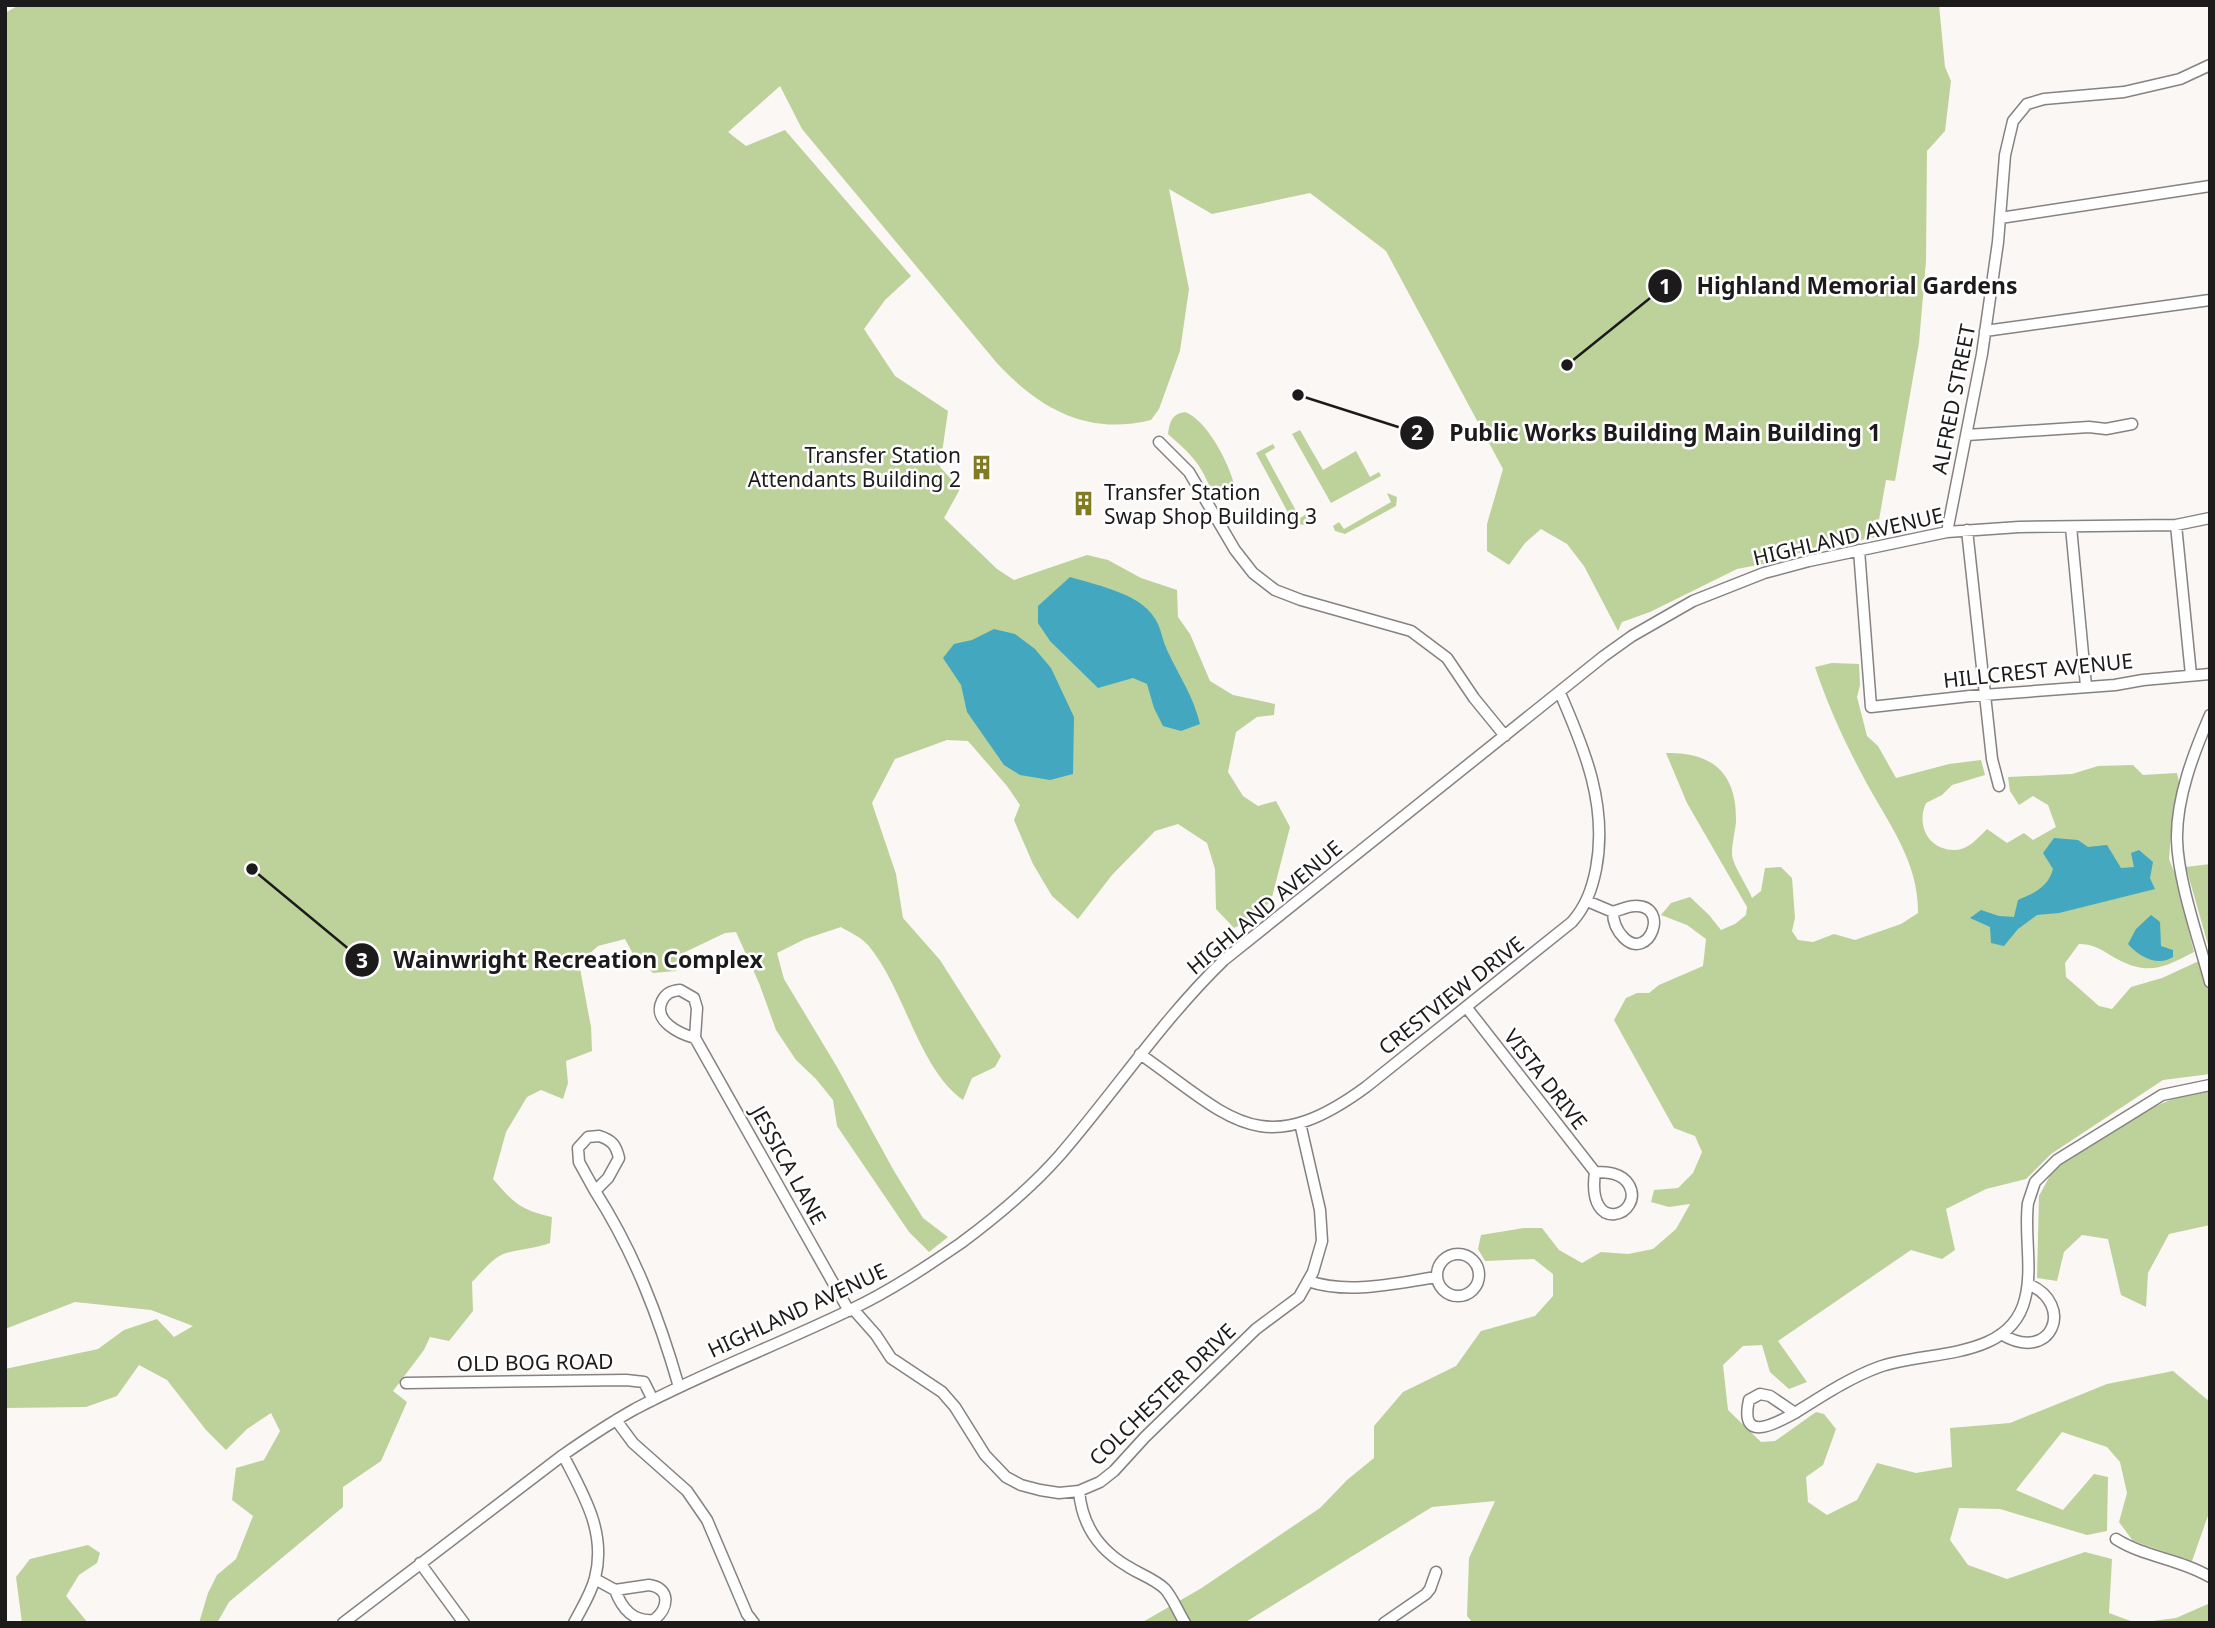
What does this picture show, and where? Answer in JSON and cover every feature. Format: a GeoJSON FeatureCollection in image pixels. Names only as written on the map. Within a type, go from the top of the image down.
{"type":"FeatureCollection","features":[{"type":"Feature","properties":{"kind":"street","name":"ALFRED STREET"},"geometry":{"type":"LineString","coordinates":[[1947,532],[1985,331],[2009,132],[2013,121],[2027,104],[2044,99],[2096,96],[2152,86],[2180,79],[2210,65]]}},
{"type":"Feature","properties":{"kind":"street"},"geometry":{"type":"LineString","coordinates":[[2000,218],[2210,186]]}},
{"type":"Feature","properties":{"kind":"street"},"geometry":{"type":"LineString","coordinates":[[1985,331],[2210,300]]}},
{"type":"Feature","properties":{"kind":"street"},"geometry":{"type":"LineString","coordinates":[[1967,435],[2089,427],[2106,429],[2133,424]]}},
{"type":"Feature","properties":{"kind":"street"},"geometry":{"type":"LineString","coordinates":[[1159,442],[1189,472],[1235,550],[1253,573],[1275,590],[1301,600],[1412,631],[1426,640],[1447,658],[1474,698],[1505,736]]}},
{"type":"Feature","properties":{"kind":"street","name":"HIGHLAND AVENUE"},"geometry":{"type":"LineString","coordinates":[[343,1623],[563,1455],[616,1420],[679,1387],[851,1310],[935,1261],[1012,1202],[1060,1155],[1179,1006],[1224,960],[1632,636],[1693,601],[1764,573],[1947,532],[2176,525],[2210,518]]}},
{"type":"Feature","properties":{"kind":"street"},"geometry":{"type":"LineString","coordinates":[[2176,525],[2191,675]]}},
{"type":"Feature","properties":{"kind":"street"},"geometry":{"type":"LineString","coordinates":[[2071,527],[2086,686]]}},
{"type":"Feature","properties":{"kind":"street"},"geometry":{"type":"LineString","coordinates":[[1967,530],[1992,759],[1998,786]]}},
{"type":"Feature","properties":{"kind":"street","name":"HILLCREST AVENUE"},"geometry":{"type":"LineString","coordinates":[[1859,550],[1871,707],[2210,674]]}},
{"type":"Feature","properties":{"kind":"street","name":"CRESTVIEW DRIVE"},"geometry":{"type":"LineString","coordinates":[[1140,1054],[1228,1116],[1259,1127],[1280,1127],[1318,1118],[1340,1106],[1467,1008],[1572,922],[1587,901],[1599,852],[1600,818],[1595,788],[1584,751],[1560,693]]}},
{"type":"Feature","properties":{"kind":"street"},"geometry":{"type":"LineString","coordinates":[[2210,715],[2189,774],[2178,818],[2177,840],[2178,861],[2210,982]]}},
{"type":"Feature","properties":{"kind":"street"},"geometry":{"type":"LineString","coordinates":[[1587,901],[1613,912],[1634,906],[1643,907],[1652,913],[1655,925],[1650,937],[1639,943],[1629,942],[1617,928],[1613,912]]}},
{"type":"Feature","properties":{"kind":"street"},"geometry":{"type":"LineString","coordinates":[[680,990],[694,998],[697,1008],[695,1038],[683,1035],[662,1018],[659,1008],[663,998],[671,991],[680,990]]}},
{"type":"Feature","properties":{"kind":"street","name":"VISTA DRIVE"},"geometry":{"type":"LineString","coordinates":[[1467,1008],[1595,1172]]}},
{"type":"Feature","properties":{"kind":"street","name":"JESSICA LANE"},"geometry":{"type":"LineString","coordinates":[[695,1038],[851,1310],[881,1344]]}},
{"type":"Feature","properties":{"kind":"street"},"geometry":{"type":"LineString","coordinates":[[1795,1413],[1770,1396],[1760,1394],[1749,1401],[1746,1413],[1751,1423],[1760,1428],[1770,1427],[1795,1413],[1847,1382],[1883,1366],[1976,1347],[2001,1334],[2020,1312],[2028,1284],[2028,1203],[2042,1173],[2057,1160],[2162,1096],[2210,1085]]}},
{"type":"Feature","properties":{"kind":"street","name":"COLCHESTER DRIVE"},"geometry":{"type":"LineString","coordinates":[[881,1344],[891,1358],[942,1392],[955,1407],[985,1455],[1006,1477],[1021,1485],[1059,1493],[1079,1491],[1100,1482],[1256,1329],[1299,1297],[1308,1281],[1321,1241],[1321,1225],[1300,1123]]}},
{"type":"Feature","properties":{"kind":"street"},"geometry":{"type":"LineString","coordinates":[[595,1191],[608,1178],[619,1158],[616,1146],[609,1139],[599,1136],[588,1137],[578,1148],[579,1161],[595,1191],[615,1223],[634,1259],[665,1338],[679,1387]]}},
{"type":"Feature","properties":{"kind":"street"},"geometry":{"type":"LineString","coordinates":[[1595,1172],[1613,1173],[1628,1183],[1632,1192],[1630,1204],[1622,1212],[1613,1215],[1597,1206],[1594,1197],[1595,1172]]}},
{"type":"Feature","properties":{"kind":"street"},"geometry":{"type":"LineString","coordinates":[[1459,1254],[1472,1260],[1478,1272],[1476,1284],[1467,1294],[1461,1295],[1448,1293],[1439,1284],[1437,1277],[1440,1264],[1445,1258],[1459,1254]]}},
{"type":"Feature","properties":{"kind":"street"},"geometry":{"type":"LineString","coordinates":[[1308,1281],[1321,1286],[1345,1288],[1437,1277]]}},
{"type":"Feature","properties":{"kind":"street"},"geometry":{"type":"LineString","coordinates":[[2001,1334],[2023,1344],[2032,1343],[2049,1333],[2054,1310],[2038,1288],[2028,1284]]}},
{"type":"Feature","properties":{"kind":"street","name":"OLD BOG ROAD"},"geometry":{"type":"LineString","coordinates":[[406,1383],[626,1380],[644,1382],[653,1400]]}},
{"type":"Feature","properties":{"kind":"street"},"geometry":{"type":"LineString","coordinates":[[616,1420],[633,1443],[687,1490],[700,1510],[728,1566],[747,1614],[754,1623]]}},
{"type":"Feature","properties":{"kind":"street"},"geometry":{"type":"LineString","coordinates":[[563,1455],[588,1502],[595,1521],[597,1541],[595,1579],[574,1623]]}},
{"type":"Feature","properties":{"kind":"street"},"geometry":{"type":"LineString","coordinates":[[1079,1491],[1083,1518],[1090,1533],[1125,1566],[1165,1590],[1185,1623]]}},
{"type":"Feature","properties":{"kind":"street"},"geometry":{"type":"LineString","coordinates":[[2116,1539],[2129,1547],[2186,1565],[2210,1577]]}},
{"type":"Feature","properties":{"kind":"street"},"geometry":{"type":"LineString","coordinates":[[420,1563],[464,1623]]}},
{"type":"Feature","properties":{"kind":"street"},"geometry":{"type":"LineString","coordinates":[[1384,1623],[1426,1594],[1436,1572]]}},
{"type":"Feature","properties":{"kind":"street"},"geometry":{"type":"LineString","coordinates":[[595,1579],[615,1590],[624,1608],[636,1619],[654,1620],[663,1613],[667,1601],[657,1586],[640,1585],[615,1590]]}},
{"type":"Feature","properties":{"kind":"green space"},"geometry":{"type":"Polygon","coordinates":[[[19,5],[1939,5],[1945,67],[1951,81],[1945,131],[1927,151],[1926,261],[1919,343],[1895,481],[1886,480],[1876,537],[1737,569],[1650,612],[1622,622],[1618,631],[1584,566],[1567,544],[1541,529],[1525,543],[1509,565],[1487,551],[1487,524],[1503,469],[1386,251],[1310,193],[1212,214],[1169,189],[1189,289],[1180,351],[1159,409],[1151,420],[1128,424],[1085,421],[1047,405],[1029,393],[996,362],[802,129],[780,86],[728,132],[746,146],[785,130],[911,276],[885,300],[864,329],[895,376],[948,411],[940,467],[960,489],[944,518],[997,569],[1014,580],[1087,555],[1108,560],[1141,578],[1177,590],[1178,617],[1190,634],[1210,681],[1233,695],[1275,704],[1274,715],[1257,717],[1236,732],[1228,772],[1243,796],[1258,806],[1276,801],[1290,827],[1271,901],[1250,920],[1234,928],[1216,909],[1215,869],[1207,843],[1178,824],[1155,831],[1112,875],[1078,919],[1052,896],[1033,864],[1014,820],[1020,805],[968,741],[947,740],[895,759],[872,803],[896,874],[903,918],[940,960],[1001,1056],[995,1067],[972,1078],[963,1100],[934,1068],[881,963],[865,942],[841,927],[805,939],[777,953],[784,979],[837,1067],[894,1171],[923,1218],[948,1237],[929,1252],[909,1232],[837,1126],[833,1100],[796,1060],[776,1030],[736,932],[725,933],[681,954],[676,971],[653,973],[633,954],[625,939],[598,946],[579,963],[591,1027],[592,1051],[566,1061],[568,1083],[563,1099],[541,1090],[527,1097],[506,1132],[493,1179],[518,1204],[552,1217],[550,1243],[501,1255],[472,1282],[473,1311],[449,1341],[430,1337],[424,1350],[393,1391],[407,1402],[381,1461],[343,1487],[343,1507],[229,1602],[217,1623],[199,1623],[208,1593],[217,1575],[236,1559],[253,1516],[232,1500],[236,1468],[264,1460],[280,1431],[271,1413],[247,1429],[226,1450],[206,1430],[167,1380],[139,1365],[117,1396],[86,1407],[5,1408],[5,1369],[98,1349],[124,1330],[157,1319],[174,1337],[193,1326],[151,1310],[75,1302],[5,1329],[5,13],[19,5]]]}},
{"type":"Feature","properties":{"kind":"green space"},"geometry":{"type":"Polygon","coordinates":[[[1185,412],[1201,423],[1216,443],[1227,465],[1234,484],[1222,496],[1216,495],[1195,460],[1168,434],[1172,419],[1185,412]]]}},
{"type":"Feature","properties":{"kind":"green space"},"geometry":{"type":"Polygon","coordinates":[[[1300,430],[1323,470],[1356,451],[1370,477],[1379,472],[1381,476],[1331,503],[1292,434],[1300,430]]]}},
{"type":"Feature","properties":{"kind":"green space"},"geometry":{"type":"Polygon","coordinates":[[[1273,444],[1275,448],[1265,454],[1300,518],[1310,512],[1316,522],[1311,526],[1297,524],[1292,520],[1256,453],[1273,444]]]}},
{"type":"Feature","properties":{"kind":"green space"},"geometry":{"type":"Polygon","coordinates":[[[1387,493],[1397,497],[1396,506],[1345,534],[1335,531],[1333,526],[1339,522],[1344,529],[1391,502],[1387,493]]]}},
{"type":"Feature","properties":{"kind":"green space"},"geometry":{"type":"Polygon","coordinates":[[[1832,663],[1859,664],[1860,685],[1857,697],[1867,736],[1878,746],[1896,778],[1949,764],[1981,760],[1985,775],[1952,785],[1942,795],[1926,803],[1923,820],[1927,835],[1931,841],[1946,849],[1964,848],[1987,829],[2007,843],[2024,833],[2033,840],[2056,827],[2048,805],[2033,796],[2019,805],[2010,791],[2008,777],[2072,774],[2098,766],[2133,765],[2143,775],[2177,773],[2180,786],[2173,808],[2169,859],[2194,952],[2162,966],[2143,968],[2122,962],[2095,947],[2079,944],[2065,963],[2066,977],[2099,1006],[2112,1009],[2131,987],[2162,978],[2199,961],[2210,972],[2210,1074],[2163,1080],[2051,1154],[2026,1179],[1986,1189],[1946,1209],[1955,1250],[1942,1259],[1911,1250],[1778,1341],[1807,1382],[1789,1389],[1770,1372],[1762,1345],[1743,1346],[1723,1365],[1728,1410],[1761,1442],[1775,1441],[1816,1412],[1824,1414],[1836,1429],[1823,1465],[1806,1477],[1808,1502],[1827,1515],[1857,1500],[1877,1463],[1916,1473],[1952,1467],[1950,1428],[2010,1423],[2107,1384],[2173,1371],[2210,1402],[2210,1510],[2192,1561],[2133,1541],[2119,1522],[2127,1493],[2120,1462],[2107,1447],[2062,1432],[2016,1490],[2063,1510],[2094,1474],[2108,1477],[2107,1531],[2087,1535],[2000,1509],[1959,1508],[1950,1540],[1968,1565],[2007,1579],[2085,1552],[2112,1559],[2109,1613],[2136,1623],[1473,1623],[1467,1616],[1469,1558],[1495,1501],[1432,1507],[1244,1623],[1141,1623],[1200,1589],[1320,1508],[1347,1480],[1374,1458],[1374,1426],[1403,1392],[1456,1366],[1481,1331],[1535,1316],[1553,1296],[1553,1274],[1534,1259],[1485,1261],[1478,1249],[1481,1235],[1542,1228],[1559,1250],[1582,1263],[1601,1252],[1628,1254],[1653,1249],[1676,1229],[1690,1204],[1669,1207],[1651,1202],[1654,1190],[1678,1188],[1693,1173],[1702,1152],[1695,1136],[1674,1128],[1614,1020],[1626,998],[1637,993],[1649,993],[1659,985],[1703,966],[1706,939],[1687,925],[1661,915],[1671,903],[1690,897],[1721,930],[1746,915],[1747,907],[1687,803],[1666,753],[1697,756],[1709,761],[1727,778],[1735,805],[1732,854],[1735,864],[1752,898],[1761,891],[1765,868],[1781,867],[1792,878],[1795,918],[1792,931],[1798,940],[1813,942],[1834,934],[1855,940],[1901,924],[1918,913],[1917,894],[1908,860],[1844,738],[1815,667],[1832,663]]]}},
{"type":"Feature","properties":{"kind":"green space"},"geometry":{"type":"Polygon","coordinates":[[[2210,864],[2210,952],[2186,867],[2210,864]]]}},
{"type":"Feature","properties":{"kind":"green space"},"geometry":{"type":"Polygon","coordinates":[[[2210,1091],[2210,1225],[2169,1234],[2148,1273],[2146,1307],[2121,1295],[2108,1239],[2082,1235],[2064,1252],[2057,1281],[2037,1278],[2039,1196],[2053,1170],[2142,1112],[2182,1095],[2210,1091]]]}},
{"type":"Feature","properties":{"kind":"green space"},"geometry":{"type":"Polygon","coordinates":[[[88,1545],[100,1553],[97,1563],[79,1575],[66,1596],[88,1623],[22,1623],[16,1577],[30,1559],[88,1545]]]}},
{"type":"Feature","properties":{"kind":"green space"},"geometry":{"type":"Polygon","coordinates":[[[2208,1604],[2210,1623],[2136,1623],[2176,1618],[2208,1604]]]}},
{"type":"Feature","properties":{"kind":"water"},"geometry":{"type":"Polygon","coordinates":[[[1070,577],[1132,598],[1152,614],[1190,695],[1200,724],[1181,731],[1163,726],[1147,684],[1133,678],[1098,688],[1050,641],[1038,623],[1038,606],[1070,577]]]}},
{"type":"Feature","properties":{"kind":"water"},"geometry":{"type":"Polygon","coordinates":[[[994,629],[1015,634],[1035,649],[1051,668],[1074,717],[1073,774],[1050,780],[1020,775],[1004,765],[967,712],[961,685],[943,658],[954,644],[972,640],[994,629]]]}},
{"type":"Feature","properties":{"kind":"water"},"geometry":{"type":"Polygon","coordinates":[[[2054,838],[2078,840],[2088,847],[2107,845],[2121,868],[2134,867],[2131,853],[2139,850],[2153,862],[2150,878],[2155,889],[2059,913],[2037,915],[2018,929],[2004,946],[1991,943],[1990,927],[1970,918],[1981,910],[1999,916],[2014,917],[2018,900],[2040,889],[2051,875],[2053,869],[2043,853],[2054,838]]]}},
{"type":"Feature","properties":{"kind":"water"},"geometry":{"type":"Polygon","coordinates":[[[2151,915],[2160,922],[2161,946],[2173,950],[2173,957],[2167,960],[2149,959],[2128,944],[2136,929],[2151,915]]]}},
{"type":"Feature","properties":{"kind":"place","name":"Highland Memorial Gardens"},"geometry":{"type":"Point","coordinates":[1567,365]}},
{"type":"Feature","properties":{"kind":"place","name":"Public Works Building Main Building 1"},"geometry":{"type":"Point","coordinates":[1298,395]}},
{"type":"Feature","properties":{"kind":"place","name":"Transfer Station Attendants Building 2"},"geometry":{"type":"Point","coordinates":[981,467]}},
{"type":"Feature","properties":{"kind":"place","name":"Transfer Station Swap Shop Building 3"},"geometry":{"type":"Point","coordinates":[1084,504]}},
{"type":"Feature","properties":{"kind":"place","name":"Wainwright Recreation Complex"},"geometry":{"type":"Point","coordinates":[252,869]}}]}
